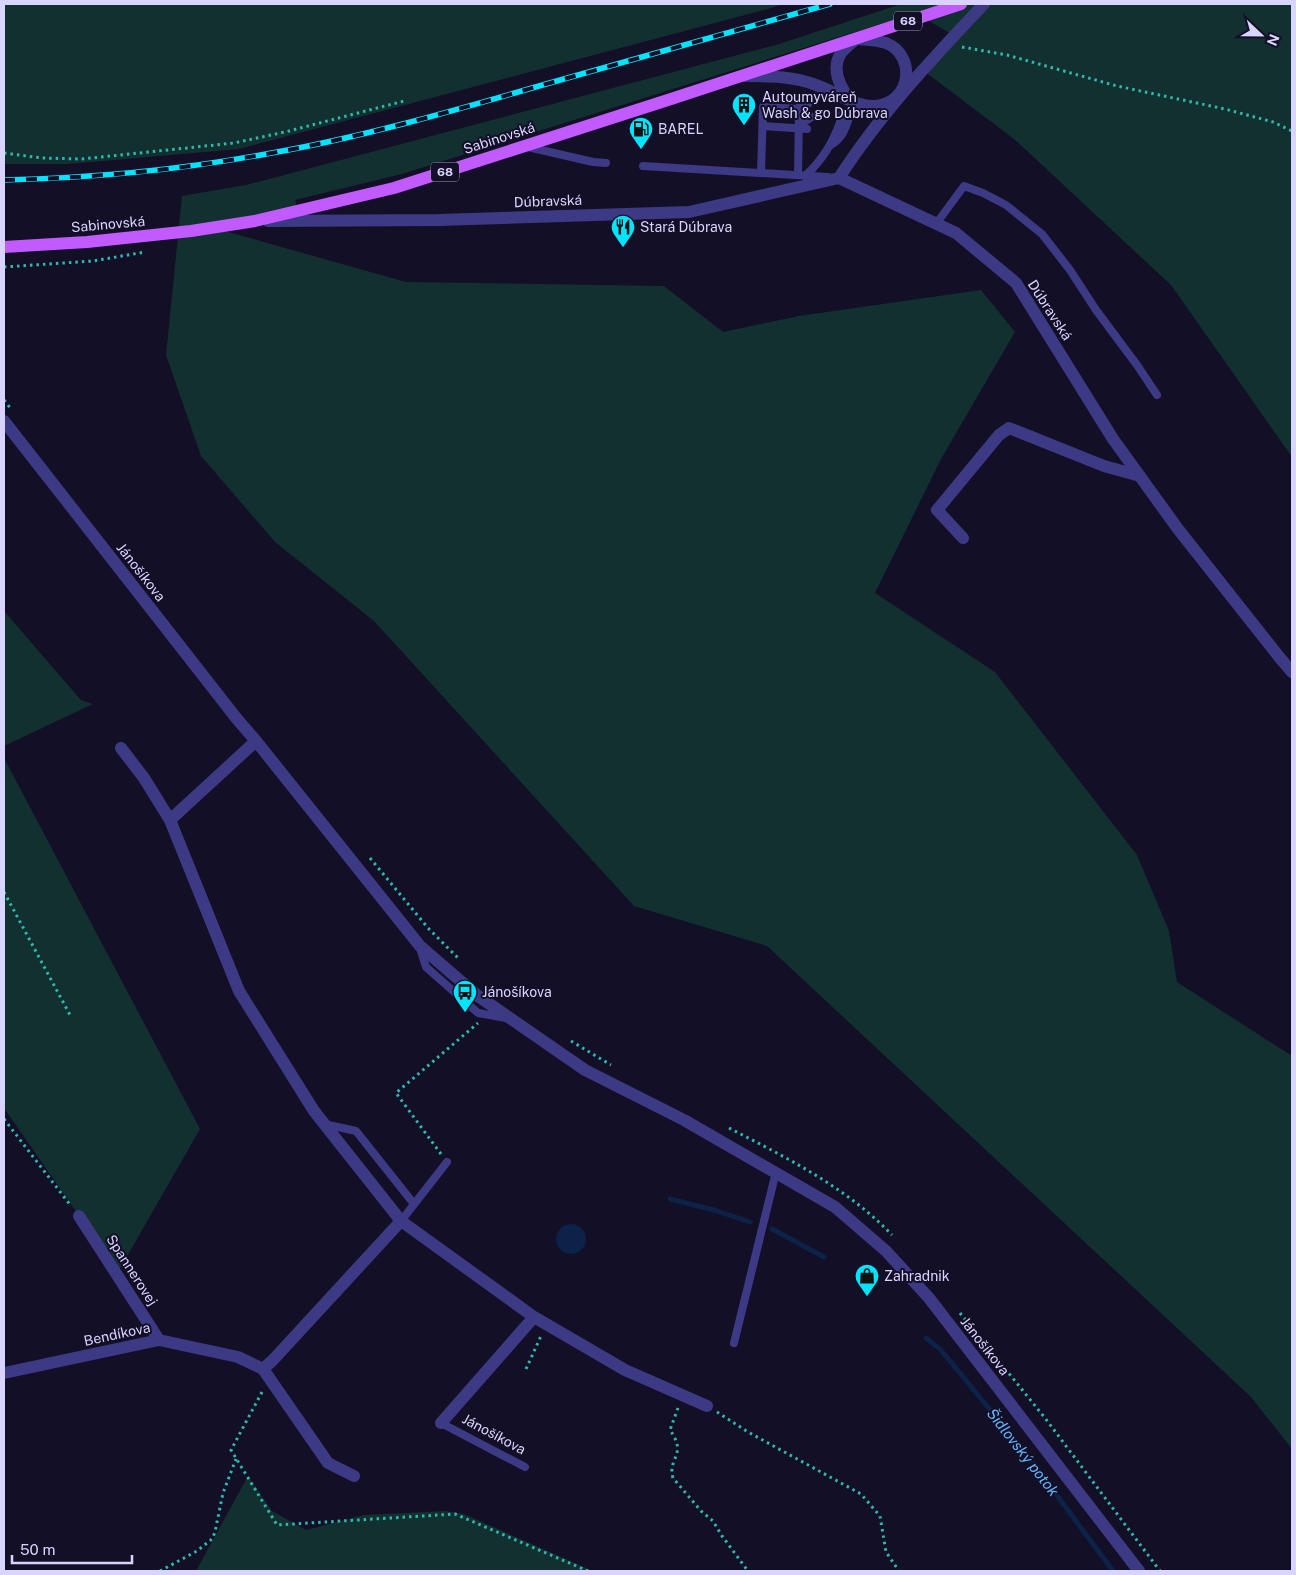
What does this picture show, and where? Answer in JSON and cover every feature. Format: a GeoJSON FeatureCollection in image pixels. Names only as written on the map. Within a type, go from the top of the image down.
{"type":"FeatureCollection","features":[{"type":"Feature","properties":{"kind":"main road","name":"Sabinovská"},"geometry":{"type":"LineString","coordinates":[[4,247],[191,231],[255,221],[394,188],[961,4]]}},
{"type":"Feature","properties":{"kind":"street"},"geometry":{"type":"LineString","coordinates":[[839,178],[870,132],[898,97],[984,4]]}},
{"type":"Feature","properties":{"kind":"street"},"geometry":{"type":"LineString","coordinates":[[856,39],[887,44],[898,53],[905,66],[906,82],[898,97],[884,104],[872,106],[854,102],[841,88],[837,72],[838,60],[842,51],[856,39]]}},
{"type":"Feature","properties":{"kind":"street"},"geometry":{"type":"LineString","coordinates":[[742,76],[783,77],[815,84],[854,102],[868,112],[871,120],[870,132]]}},
{"type":"Feature","properties":{"kind":"street","name":"Dúbravská"},"geometry":{"type":"LineString","coordinates":[[255,221],[439,220],[689,212],[839,178],[956,233],[1016,283],[1113,439],[1178,529],[1292,672]]}},
{"type":"Feature","properties":{"kind":"street","name":"Jánošíkova"},"geometry":{"type":"LineString","coordinates":[[4,421],[237,719],[256,740],[420,946],[478,996],[585,1070],[684,1120],[776,1172],[835,1208],[886,1251],[929,1298],[1139,1571]]}},
{"type":"Feature","properties":{"kind":"street"},"geometry":{"type":"LineString","coordinates":[[963,538],[937,510],[999,435],[1009,428],[1104,466],[1140,476]]}},
{"type":"Feature","properties":{"kind":"street"},"geometry":{"type":"LineString","coordinates":[[170,820],[256,740]]}},
{"type":"Feature","properties":{"kind":"street"},"geometry":{"type":"LineString","coordinates":[[121,748],[144,778],[170,820],[239,991],[314,1111],[401,1221],[530,1321],[625,1370],[707,1406]]}},
{"type":"Feature","properties":{"kind":"street","name":"Spannerovej"},"geometry":{"type":"LineString","coordinates":[[79,1216],[159,1340]]}},
{"type":"Feature","properties":{"kind":"street"},"geometry":{"type":"LineString","coordinates":[[263,1369],[401,1221]]}},
{"type":"Feature","properties":{"kind":"street","name":"Jánošíkova"},"geometry":{"type":"LineString","coordinates":[[441,1423],[530,1321]]}},
{"type":"Feature","properties":{"kind":"street","name":"Bendíkova"},"geometry":{"type":"LineString","coordinates":[[4,1373],[159,1340],[238,1357],[263,1369],[328,1464],[354,1476]]}},
{"type":"Feature","properties":{"kind":"lane"},"geometry":{"type":"LineString","coordinates":[[801,175],[798,109],[801,102],[808,104]]}},
{"type":"Feature","properties":{"kind":"lane"},"geometry":{"type":"LineString","coordinates":[[761,173],[763,107],[798,109]]}},
{"type":"Feature","properties":{"kind":"lane"},"geometry":{"type":"LineString","coordinates":[[801,175],[813,169],[831,145],[840,115]]}},
{"type":"Feature","properties":{"kind":"lane"},"geometry":{"type":"LineString","coordinates":[[798,127],[812,117]]}},
{"type":"Feature","properties":{"kind":"lane"},"geometry":{"type":"LineString","coordinates":[[763,126],[807,129]]}},
{"type":"Feature","properties":{"kind":"lane"},"geometry":{"type":"LineString","coordinates":[[524,146],[593,162],[606,163]]}},
{"type":"Feature","properties":{"kind":"lane"},"geometry":{"type":"LineString","coordinates":[[643,166],[839,178]]}},
{"type":"Feature","properties":{"kind":"lane"},"geometry":{"type":"LineString","coordinates":[[936,224],[964,186],[1006,205],[1042,234],[1070,270],[1096,310],[1157,395]]}},
{"type":"Feature","properties":{"kind":"lane"},"geometry":{"type":"LineString","coordinates":[[324,1124],[356,1131],[414,1204]]}},
{"type":"Feature","properties":{"kind":"lane"},"geometry":{"type":"LineString","coordinates":[[401,1221],[447,1162]]}},
{"type":"Feature","properties":{"kind":"lane"},"geometry":{"type":"LineString","coordinates":[[734,1343],[776,1172]]}},
{"type":"Feature","properties":{"kind":"lane","name":"Jánošíkova"},"geometry":{"type":"LineString","coordinates":[[441,1423],[525,1467]]}},
{"type":"Feature","properties":{"kind":"path"},"geometry":{"type":"LineString","coordinates":[[946,44],[1007,55],[1117,86],[1225,109],[1273,122],[1292,132]]}},
{"type":"Feature","properties":{"kind":"path"},"geometry":{"type":"LineString","coordinates":[[4,153],[42,158],[82,159],[234,143],[285,132],[404,101]]}},
{"type":"Feature","properties":{"kind":"path"},"geometry":{"type":"LineString","coordinates":[[366,853],[428,928],[464,964]]}},
{"type":"Feature","properties":{"kind":"path"},"geometry":{"type":"LineString","coordinates":[[4,892],[70,1015]]}},
{"type":"Feature","properties":{"kind":"path"},"geometry":{"type":"LineString","coordinates":[[447,1162],[396,1093],[481,1022],[475,1016]]}},
{"type":"Feature","properties":{"kind":"path"},"geometry":{"type":"LineString","coordinates":[[569,1040],[617,1069]]}},
{"type":"Feature","properties":{"kind":"path"},"geometry":{"type":"LineString","coordinates":[[4,1119],[79,1216]]}},
{"type":"Feature","properties":{"kind":"path"},"geometry":{"type":"LineString","coordinates":[[726,1126],[802,1165],[874,1217],[892,1236]]}},
{"type":"Feature","properties":{"kind":"path"},"geometry":{"type":"LineString","coordinates":[[959,1312],[1045,1418],[1160,1571]]}},
{"type":"Feature","properties":{"kind":"path"},"geometry":{"type":"LineString","coordinates":[[526,1369],[542,1334],[530,1321]]}},
{"type":"Feature","properties":{"kind":"path"},"geometry":{"type":"LineString","coordinates":[[262,1390],[230,1450],[278,1525],[455,1514],[588,1571]]}},
{"type":"Feature","properties":{"kind":"path"},"geometry":{"type":"LineString","coordinates":[[683,1396],[670,1430],[674,1435],[678,1449],[671,1473],[673,1478],[701,1510],[713,1520],[722,1536],[748,1571]]}},
{"type":"Feature","properties":{"kind":"path"},"geometry":{"type":"LineString","coordinates":[[707,1406],[748,1432],[861,1494],[880,1516],[886,1552],[899,1571]]}},
{"type":"Feature","properties":{"kind":"path"},"geometry":{"type":"LineString","coordinates":[[160,1571],[198,1551],[212,1539],[223,1493],[236,1458]]}},
{"type":"Feature","properties":{"kind":"green space"},"geometry":{"type":"Polygon","coordinates":[[[4,4],[784,4],[239,149],[69,164],[4,164],[4,4]]]}},
{"type":"Feature","properties":{"kind":"green space"},"geometry":{"type":"Polygon","coordinates":[[[901,4],[1292,4],[1292,457],[1171,285],[1014,139],[924,71],[955,36],[915,13],[402,174],[295,200],[297,208],[207,226],[406,282],[664,286],[723,332],[799,316],[981,290],[1015,332],[941,459],[875,593],[995,672],[1137,855],[1169,931],[1177,982],[1292,1056],[1292,1449],[1251,1397],[767,946],[634,906],[374,621],[275,542],[201,456],[166,355],[182,196],[246,185],[779,44],[901,4]]]}},
{"type":"Feature","properties":{"kind":"green space"},"geometry":{"type":"Polygon","coordinates":[[[4,611],[81,700],[93,704],[4,746],[4,611]]]}},
{"type":"Feature","properties":{"kind":"green space"},"geometry":{"type":"Polygon","coordinates":[[[4,758],[200,1129],[118,1272],[4,1108],[4,758]]]}},
{"type":"Feature","properties":{"kind":"green space"},"geometry":{"type":"Polygon","coordinates":[[[248,1476],[272,1511],[306,1530],[364,1515],[445,1511],[464,1514],[593,1571],[196,1571],[248,1476]]]}},
{"type":"Feature","properties":{"kind":"water"},"geometry":{"type":"Polygon","coordinates":[[[571,1224],[582,1228],[586,1239],[582,1250],[571,1254],[560,1250],[556,1239],[560,1228],[571,1224]]]}},
{"type":"Feature","properties":{"kind":"waterway","name":"Šidlovský potok"},"geometry":{"type":"LineString","coordinates":[[670,1199],[714,1210],[750,1222]]}},
{"type":"Feature","properties":{"kind":"waterway","name":"Šidlovský potok"},"geometry":{"type":"LineString","coordinates":[[772,1229],[824,1257]]}},
{"type":"Feature","properties":{"kind":"waterway","name":"Šidlovský potok"},"geometry":{"type":"LineString","coordinates":[[926,1338],[940,1349],[1021,1447],[1113,1571]]}},
{"type":"Feature","properties":{"kind":"railway"},"geometry":{"type":"LineString","coordinates":[[4,180],[103,175],[169,169],[301,148],[438,115],[830,4]]}},
{"type":"Feature","properties":{"kind":"place","name":"Autoumyváreň Wash & go Dúbrava"},"geometry":{"type":"Point","coordinates":[744,126]}},
{"type":"Feature","properties":{"kind":"place","name":"BAREL"},"geometry":{"type":"Point","coordinates":[641,150]}},
{"type":"Feature","properties":{"kind":"place","name":"Stará Dúbrava"},"geometry":{"type":"Point","coordinates":[623,248]}},
{"type":"Feature","properties":{"kind":"place","name":"Jánošíkova"},"geometry":{"type":"Point","coordinates":[465,1013]}},
{"type":"Feature","properties":{"kind":"place","name":"Zahradnik"},"geometry":{"type":"Point","coordinates":[867,1297]}}]}
